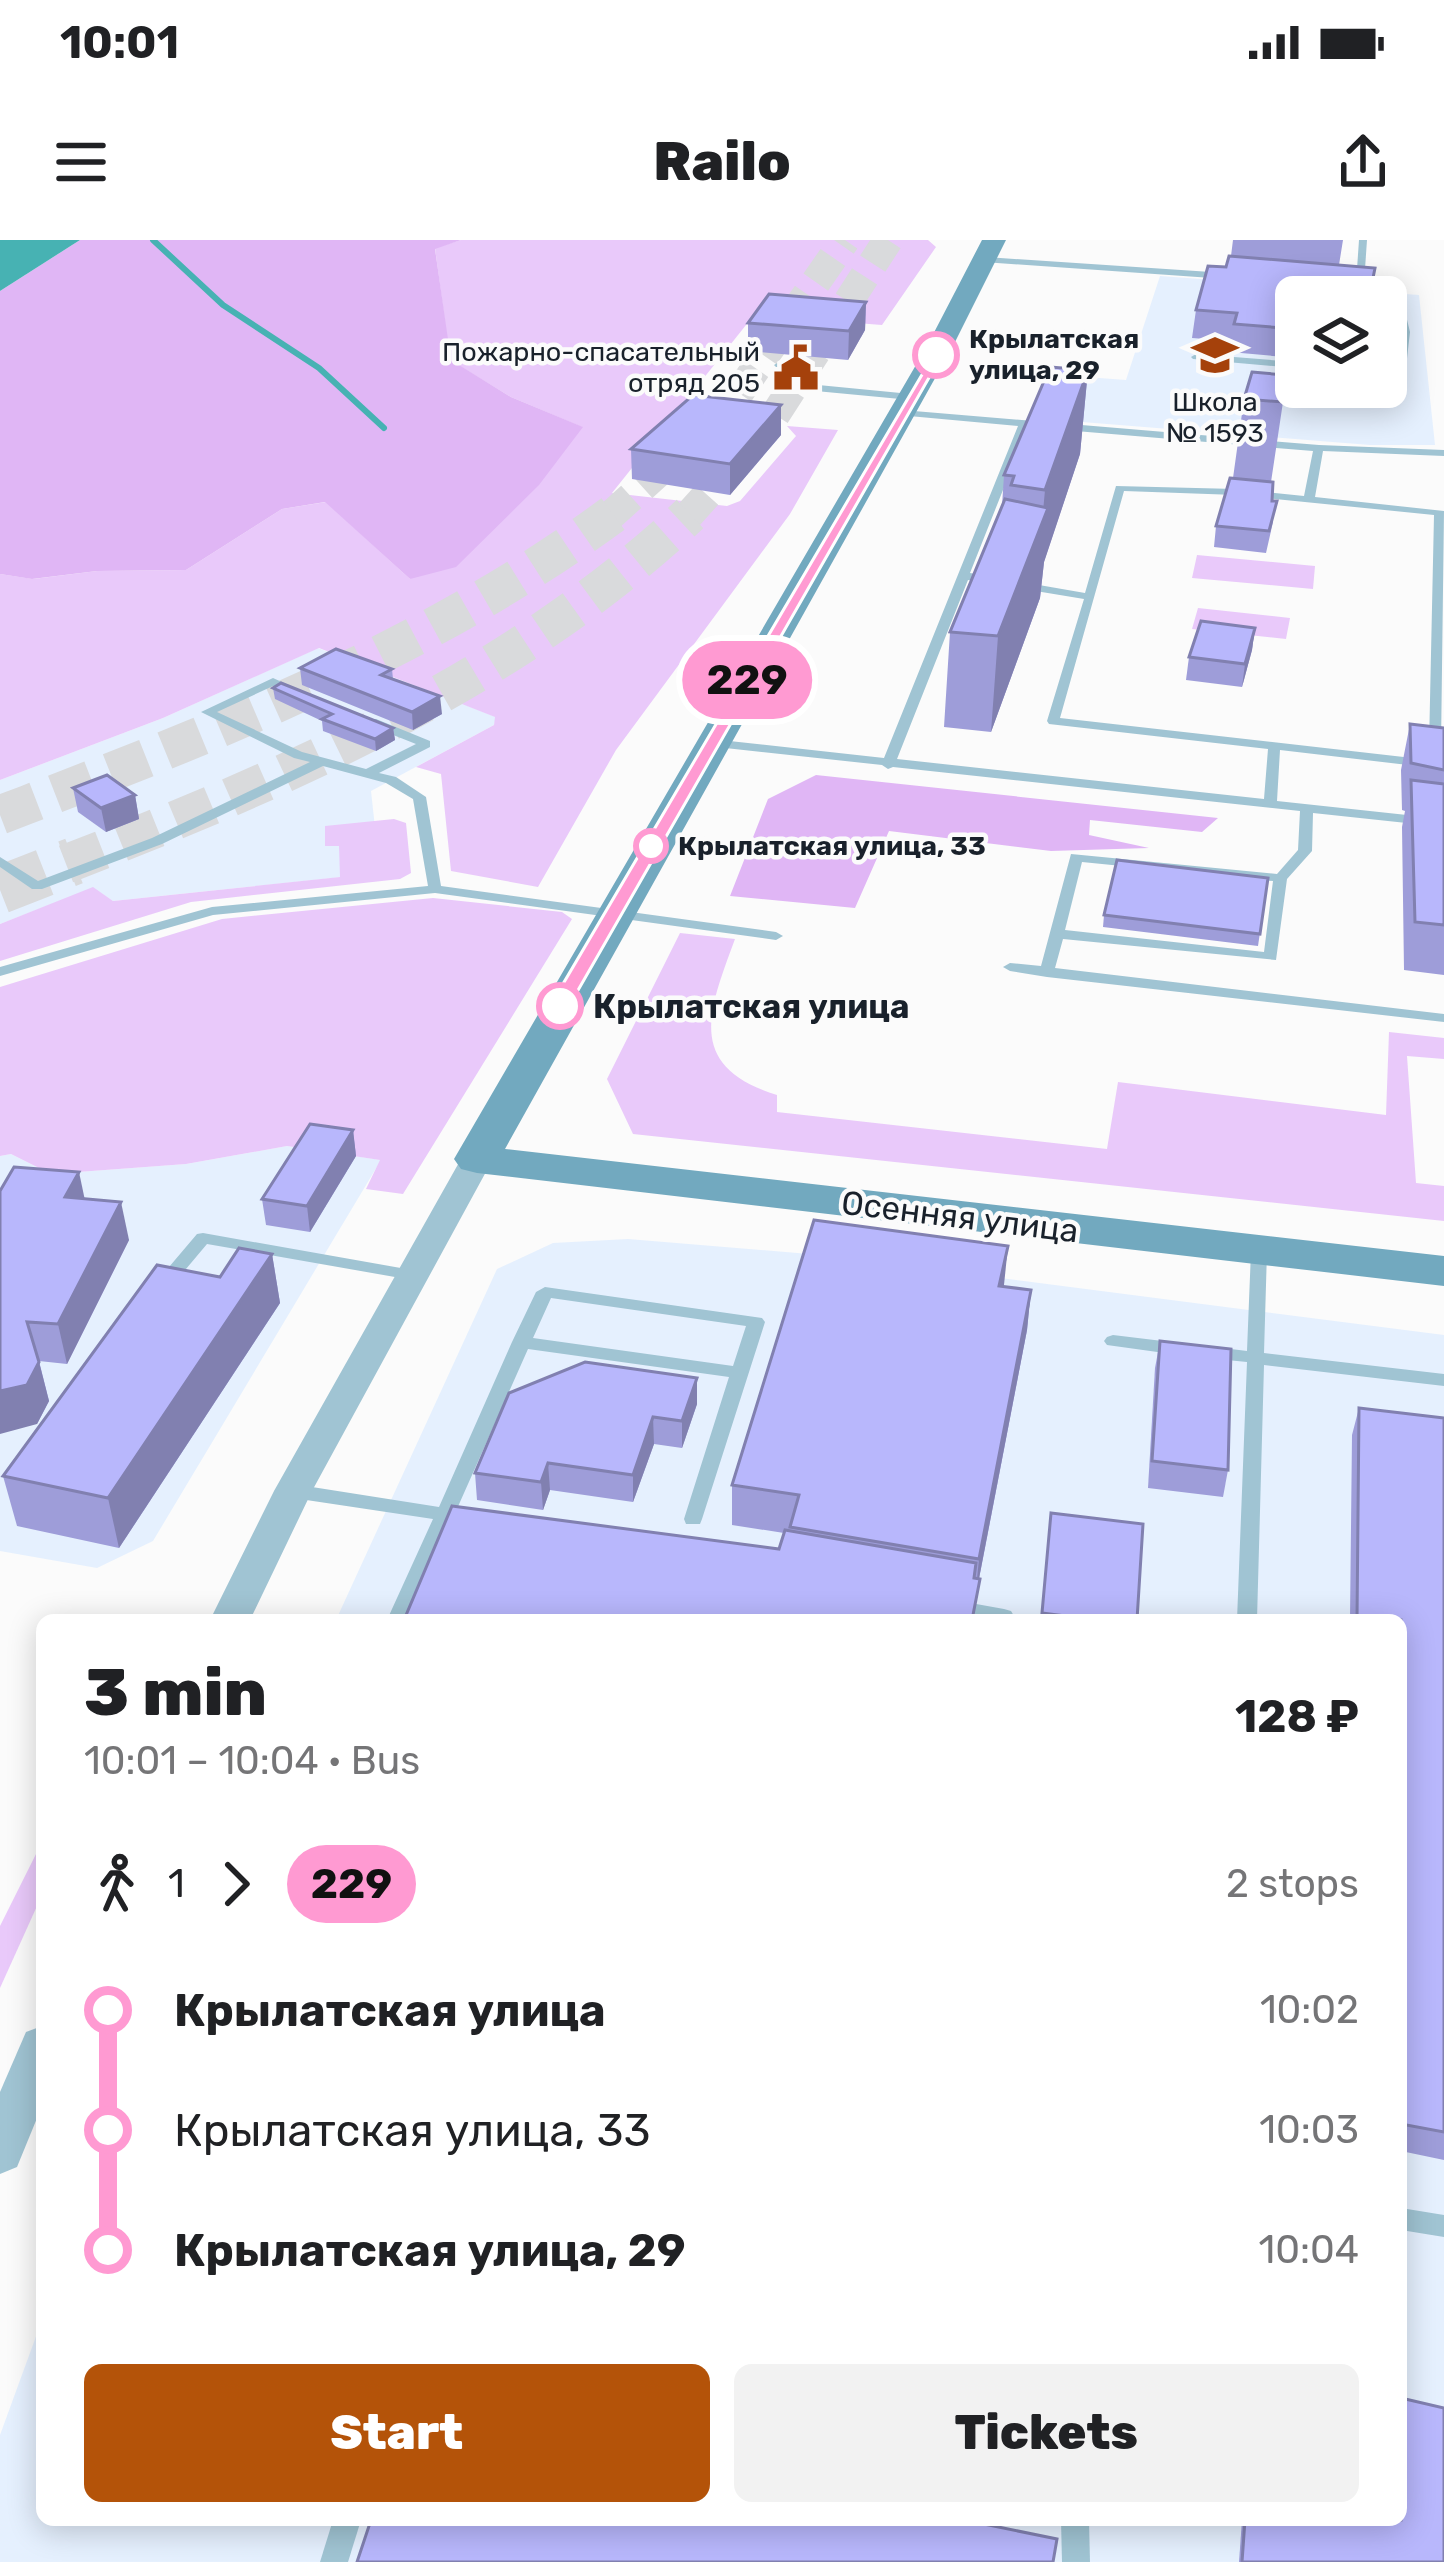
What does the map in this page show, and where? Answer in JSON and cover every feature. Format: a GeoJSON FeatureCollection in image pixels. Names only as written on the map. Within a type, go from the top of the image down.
{"type":"FeatureCollection","features":[{"type":"Feature","properties":{"kind":"main road"},"geometry":{"type":"LineString","coordinates":[[477,1159],[612,914],[907,405],[986,257],[965,240]]}},
{"type":"Feature","properties":{"kind":"main road","name":"Осенняя улица"},"geometry":{"type":"LineString","coordinates":[[477,1159],[1444,1271]]}},
{"type":"Feature","properties":{"kind":"street"},"geometry":{"type":"LineString","coordinates":[[233,1614],[293,1491],[477,1159]]}},
{"type":"Feature","properties":{"kind":"street"},"geometry":{"type":"LineString","coordinates":[[0,2152],[36,2061]]}},
{"type":"Feature","properties":{"kind":"lane"},"geometry":{"type":"LineString","coordinates":[[1363,240],[1361,269],[1367,276]]}},
{"type":"Feature","properties":{"kind":"lane"},"geometry":{"type":"LineString","coordinates":[[986,257],[1237,277]]}},
{"type":"Feature","properties":{"kind":"lane"},"geometry":{"type":"LineString","coordinates":[[1196,357],[1275,363]]}},
{"type":"Feature","properties":{"kind":"lane"},"geometry":{"type":"LineString","coordinates":[[779,365],[805,387],[1024,424],[1444,455]]}},
{"type":"Feature","properties":{"kind":"lane"},"geometry":{"type":"LineString","coordinates":[[888,765],[1024,424]]}},
{"type":"Feature","properties":{"kind":"lane"},"geometry":{"type":"LineString","coordinates":[[1309,500],[1319,448]]}},
{"type":"Feature","properties":{"kind":"lane"},"geometry":{"type":"LineString","coordinates":[[1120,488],[1309,500],[1439,512],[1435,764],[1052,721],[1120,488]]}},
{"type":"Feature","properties":{"kind":"lane"},"geometry":{"type":"LineString","coordinates":[[965,576],[1090,597]]}},
{"type":"Feature","properties":{"kind":"lane"},"geometry":{"type":"LineString","coordinates":[[316,700],[272,682],[207,712],[322,761],[391,780],[419,797],[435,889]]}},
{"type":"Feature","properties":{"kind":"lane"},"geometry":{"type":"LineString","coordinates":[[360,718],[426,744],[366,774]]}},
{"type":"Feature","properties":{"kind":"lane"},"geometry":{"type":"LineString","coordinates":[[711,743],[1444,823]]}},
{"type":"Feature","properties":{"kind":"lane"},"geometry":{"type":"LineString","coordinates":[[1270,806],[1274,747]]}},
{"type":"Feature","properties":{"kind":"lane"},"geometry":{"type":"LineString","coordinates":[[0,861],[37,886],[157,841],[322,761]]}},
{"type":"Feature","properties":{"kind":"lane"},"geometry":{"type":"LineString","coordinates":[[1060,934],[1271,956],[1280,878],[1305,851],[1307,810]]}},
{"type":"Feature","properties":{"kind":"lane"},"geometry":{"type":"LineString","coordinates":[[1047,973],[1076,857],[1280,878]]}},
{"type":"Feature","properties":{"kind":"lane"},"geometry":{"type":"LineString","coordinates":[[0,972],[212,911],[435,889],[776,936]]}},
{"type":"Feature","properties":{"kind":"lane"},"geometry":{"type":"LineString","coordinates":[[1010,967],[1444,1018]]}},
{"type":"Feature","properties":{"kind":"lane"},"geometry":{"type":"LineString","coordinates":[[143,1308],[202,1238],[412,1275]]}},
{"type":"Feature","properties":{"kind":"lane"},"geometry":{"type":"LineString","coordinates":[[1246,1614],[1259,1358],[1259,1251]]}},
{"type":"Feature","properties":{"kind":"lane"},"geometry":{"type":"LineString","coordinates":[[400,1614],[441,1514],[545,1292],[756,1322],[693,1519]]}},
{"type":"Feature","properties":{"kind":"lane"},"geometry":{"type":"LineString","coordinates":[[1113,1341],[1444,1380]]}},
{"type":"Feature","properties":{"kind":"lane"},"geometry":{"type":"LineString","coordinates":[[521,1342],[740,1373]]}},
{"type":"Feature","properties":{"kind":"lane"},"geometry":{"type":"LineString","coordinates":[[293,1491],[464,1518]]}},
{"type":"Feature","properties":{"kind":"lane"},"geometry":{"type":"LineString","coordinates":[[933,1603],[993,1614]]}},
{"type":"Feature","properties":{"kind":"lane"},"geometry":{"type":"LineString","coordinates":[[1407,2220],[1444,2226]]}},
{"type":"Feature","properties":{"kind":"lane"},"geometry":{"type":"LineString","coordinates":[[334,2562],[344,2526]]}},
{"type":"Feature","properties":{"kind":"lane"},"geometry":{"type":"LineString","coordinates":[[1075,2526],[1076,2562]]}},
{"type":"Feature","properties":{"kind":"shaded area"},"geometry":{"type":"Polygon","coordinates":[[[80,240],[461,240],[435,249],[451,360],[511,397],[583,427],[539,485],[456,567],[410,579],[325,502],[282,509],[186,570],[97,571],[32,579],[0,574],[0,291],[80,240]]]}},
{"type":"Feature","properties":{"kind":"shaded area"},"geometry":{"type":"Polygon","coordinates":[[[461,240],[928,240],[936,247],[882,325],[754,315],[612,493],[727,506],[740,501],[796,436],[787,426],[838,430],[790,514],[616,750],[538,887],[451,871],[441,774],[416,767],[494,725],[495,717],[319,648],[163,718],[0,780],[0,574],[33,579],[97,571],[186,570],[282,509],[326,502],[410,579],[582,427],[511,397],[450,360],[435,248],[461,240]]]}},
{"type":"Feature","properties":{"kind":"shaded area","name":"Школа № 1593"},"geometry":{"type":"Polygon","coordinates":[[[1160,276],[1275,284],[1275,408],[1407,408],[1407,294],[1419,295],[1435,445],[1370,445],[1057,420],[1073,376],[1126,380],[1160,276]]]}},
{"type":"Feature","properties":{"kind":"shaded area"},"geometry":{"type":"Polygon","coordinates":[[[1197,555],[1315,566],[1313,589],[1192,578],[1197,555]]]}},
{"type":"Feature","properties":{"kind":"shaded area"},"geometry":{"type":"Polygon","coordinates":[[[1198,608],[1290,618],[1286,639],[1192,629],[1198,608]]]}},
{"type":"Feature","properties":{"kind":"shaded area"},"geometry":{"type":"Polygon","coordinates":[[[318,648],[496,717],[494,725],[371,791],[380,873],[113,901],[93,888],[0,924],[0,780],[163,718],[318,648]]]}},
{"type":"Feature","properties":{"kind":"shaded area"},"geometry":{"type":"Polygon","coordinates":[[[816,775],[1218,818],[1202,832],[1090,820],[1089,835],[1149,848],[1051,851],[889,831],[855,908],[730,896],[768,799],[816,775]]]}},
{"type":"Feature","properties":{"kind":"shaded area"},"geometry":{"type":"Polygon","coordinates":[[[394,819],[406,823],[411,873],[400,879],[191,902],[0,961],[0,924],[93,887],[113,901],[340,877],[339,846],[325,846],[325,826],[394,819]]]}},
{"type":"Feature","properties":{"kind":"shaded area"},"geometry":{"type":"Polygon","coordinates":[[[433,898],[562,912],[572,919],[403,1194],[366,1189],[380,1160],[287,1146],[186,1164],[51,1174],[11,1154],[0,1156],[0,987],[222,919],[433,898]]]}},
{"type":"Feature","properties":{"kind":"shaded area"},"geometry":{"type":"Polygon","coordinates":[[[680,933],[735,939],[712,1012],[711,1033],[716,1052],[728,1068],[747,1083],[777,1095],[777,1112],[1107,1149],[1118,1082],[1386,1115],[1389,1032],[1444,1038],[1444,1059],[1407,1056],[1416,1183],[1444,1186],[1444,1221],[633,1134],[607,1079],[680,933]]]}},
{"type":"Feature","properties":{"kind":"shaded area"},"geometry":{"type":"Polygon","coordinates":[[[287,1146],[381,1160],[153,1541],[97,1568],[0,1551],[0,1156],[11,1154],[51,1174],[186,1164],[287,1146]]]}},
{"type":"Feature","properties":{"kind":"shaded area"},"geometry":{"type":"Polygon","coordinates":[[[628,1239],[821,1255],[1444,1335],[1444,2562],[0,2562],[0,2435],[36,2336],[36,2526],[1407,2526],[1407,1614],[339,1614],[497,1269],[553,1243],[628,1239]]]}},
{"type":"Feature","properties":{"kind":"shaded area"},"geometry":{"type":"Polygon","coordinates":[[[36,1854],[36,1908],[0,1988],[0,1926],[36,1854]]]}},
{"type":"Feature","properties":{"kind":"water"},"geometry":{"type":"Polygon","coordinates":[[[0,240],[80,240],[0,291],[0,240]]]}},
{"type":"Feature","properties":{"kind":"building"},"geometry":{"type":"Polygon","coordinates":[[[1229,256],[1375,268],[1373,276],[1275,276],[1275,327],[1234,324],[1237,313],[1196,310],[1208,266],[1226,267],[1229,256]]]}},
{"type":"Feature","properties":{"kind":"building"},"geometry":{"type":"Polygon","coordinates":[[[769,294],[866,302],[849,331],[748,323],[769,294]]]}},
{"type":"Feature","properties":{"kind":"building"},"geometry":{"type":"Polygon","coordinates":[[[1050,367],[1088,370],[1045,490],[1011,485],[1014,476],[1004,475],[1050,367]]]}},
{"type":"Feature","properties":{"kind":"building"},"geometry":{"type":"Polygon","coordinates":[[[1252,372],[1275,374],[1275,401],[1244,399],[1252,372]]]}},
{"type":"Feature","properties":{"kind":"building"},"geometry":{"type":"Polygon","coordinates":[[[693,395],[781,405],[730,464],[631,449],[693,395]]]}},
{"type":"Feature","properties":{"kind":"building"},"geometry":{"type":"Polygon","coordinates":[[[1230,478],[1273,482],[1272,501],[1277,501],[1269,531],[1216,526],[1230,478]]]}},
{"type":"Feature","properties":{"kind":"building"},"geometry":{"type":"Polygon","coordinates":[[[1005,499],[1048,508],[998,636],[950,632],[1005,499]]]}},
{"type":"Feature","properties":{"kind":"building"},"geometry":{"type":"Polygon","coordinates":[[[1201,621],[1255,628],[1245,664],[1189,657],[1201,621]]]}},
{"type":"Feature","properties":{"kind":"building"},"geometry":{"type":"Polygon","coordinates":[[[336,649],[392,669],[381,675],[440,696],[412,712],[300,668],[336,649]]]}},
{"type":"Feature","properties":{"kind":"building"},"geometry":{"type":"Polygon","coordinates":[[[281,683],[393,728],[375,739],[322,719],[332,714],[273,688],[281,683]]]}},
{"type":"Feature","properties":{"kind":"building"},"geometry":{"type":"Polygon","coordinates":[[[1410,724],[1444,728],[1444,770],[1411,763],[1410,724]]]}},
{"type":"Feature","properties":{"kind":"building"},"geometry":{"type":"Polygon","coordinates":[[[107,775],[135,795],[101,808],[73,788],[107,775]]]}},
{"type":"Feature","properties":{"kind":"building"},"geometry":{"type":"Polygon","coordinates":[[[1411,780],[1444,784],[1444,925],[1415,922],[1411,780]]]}},
{"type":"Feature","properties":{"kind":"building"},"geometry":{"type":"Polygon","coordinates":[[[1117,860],[1268,878],[1260,934],[1104,915],[1117,860]]]}},
{"type":"Feature","properties":{"kind":"building"},"geometry":{"type":"Polygon","coordinates":[[[310,1124],[353,1130],[307,1206],[262,1199],[310,1124]]]}},
{"type":"Feature","properties":{"kind":"building"},"geometry":{"type":"Polygon","coordinates":[[[14,1167],[79,1172],[65,1197],[121,1202],[58,1324],[27,1322],[39,1362],[27,1385],[0,1391],[0,1191],[14,1167]]]}},
{"type":"Feature","properties":{"kind":"building"},"geometry":{"type":"Polygon","coordinates":[[[814,1220],[1008,1246],[999,1286],[1031,1290],[979,1559],[790,1527],[799,1495],[732,1485],[814,1220]]]}},
{"type":"Feature","properties":{"kind":"building"},"geometry":{"type":"Polygon","coordinates":[[[239,1248],[272,1254],[108,1498],[3,1476],[157,1265],[220,1277],[239,1248]]]}},
{"type":"Feature","properties":{"kind":"building"},"geometry":{"type":"Polygon","coordinates":[[[1160,1341],[1231,1349],[1228,1470],[1152,1461],[1160,1341]]]}},
{"type":"Feature","properties":{"kind":"building"},"geometry":{"type":"Polygon","coordinates":[[[585,1362],[697,1378],[682,1421],[653,1417],[633,1475],[548,1463],[541,1482],[475,1473],[509,1393],[585,1362]]]}},
{"type":"Feature","properties":{"kind":"building"},"geometry":{"type":"Polygon","coordinates":[[[1359,1408],[1444,1418],[1444,2132],[1407,2125],[1407,1614],[1357,1614],[1359,1408]]]}},
{"type":"Feature","properties":{"kind":"building"},"geometry":{"type":"Polygon","coordinates":[[[452,1506],[779,1549],[785,1530],[976,1563],[974,1578],[980,1579],[973,1614],[407,1614],[452,1506]]]}},
{"type":"Feature","properties":{"kind":"building"},"geometry":{"type":"Polygon","coordinates":[[[1051,1513],[1143,1524],[1137,1614],[1042,1613],[1051,1513]]]}},
{"type":"Feature","properties":{"kind":"building"},"geometry":{"type":"Polygon","coordinates":[[[1407,2399],[1444,2408],[1444,2562],[1242,2562],[1245,2526],[1407,2526],[1407,2399]]]}},
{"type":"Feature","properties":{"kind":"building"},"geometry":{"type":"Polygon","coordinates":[[[369,2526],[994,2526],[1057,2539],[1053,2562],[357,2562],[369,2526]]]}},
{"type":"Feature","properties":{"kind":"waterway"},"geometry":{"type":"LineString","coordinates":[[153,240],[223,305],[319,368],[384,428]]}},
{"type":"Feature","properties":{"kind":"tunnel"},"geometry":{"type":"LineString","coordinates":[[610,516],[727,410],[845,240]]}},
{"type":"Feature","properties":{"kind":"tunnel"},"geometry":{"type":"LineString","coordinates":[[689,515],[766,429],[888,240]]}},
{"type":"Feature","properties":{"kind":"tunnel"},"geometry":{"type":"LineString","coordinates":[[66,864],[232,797],[395,719],[550,626],[689,515]]}},
{"type":"Feature","properties":{"kind":"tunnel"},"geometry":{"type":"LineString","coordinates":[[0,815],[317,685],[469,607],[610,516]]}},
{"type":"Feature","properties":{"kind":"tunnel"},"geometry":{"type":"LineString","coordinates":[[0,890],[74,861]]}},
{"type":"Feature","properties":{"kind":"bus line","name":"229"},"geometry":{"type":"LineString","coordinates":[[560,1006],[936,355]]}},
{"type":"Feature","properties":{"kind":"place","name":"Крылатская улица, 29"},"geometry":{"type":"Point","coordinates":[936,355]}},
{"type":"Feature","properties":{"kind":"place","name":"Школа № 1593"},"geometry":{"type":"Point","coordinates":[1215,355]}},
{"type":"Feature","properties":{"kind":"place","name":"Пожарно-спасательный отряд 205"},"geometry":{"type":"Point","coordinates":[796,368]}},
{"type":"Feature","properties":{"kind":"place","name":"Крылатская улица, 33"},"geometry":{"type":"Point","coordinates":[651,846]}},
{"type":"Feature","properties":{"kind":"place","name":"Крылатская улица"},"geometry":{"type":"Point","coordinates":[560,1006]}}]}
